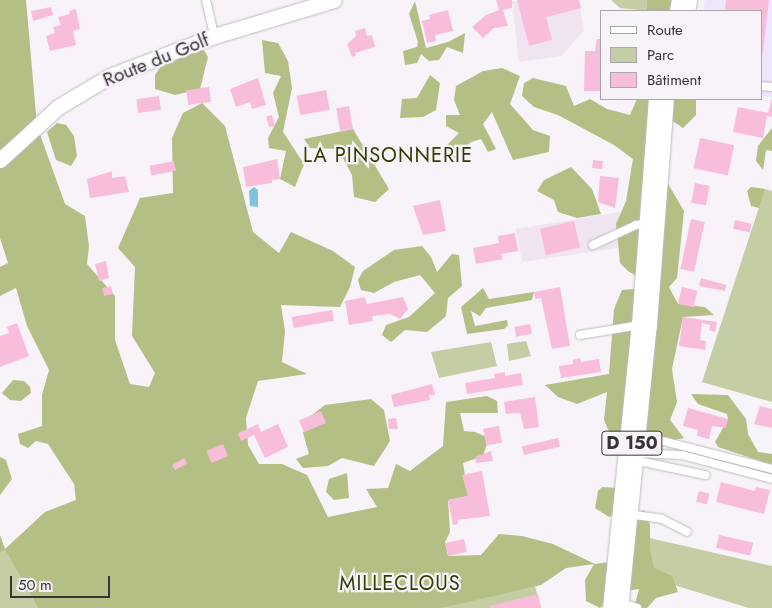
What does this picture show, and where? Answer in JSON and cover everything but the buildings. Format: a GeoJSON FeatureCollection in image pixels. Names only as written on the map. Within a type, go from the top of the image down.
{"type":"FeatureCollection","features":[{"type":"Feature","properties":{"kind":"main road","name":"D 150"},"geometry":{"type":"LineString","coordinates":[[623,606],[625,513],[648,279],[661,100]]}},
{"type":"Feature","properties":{"kind":"main road","name":"D 150"},"geometry":{"type":"LineString","coordinates":[[648,279],[673,100]]}},
{"type":"Feature","properties":{"kind":"street","name":"Route du Golf"},"geometry":{"type":"LineString","coordinates":[[0,160],[58,107],[102,81],[214,36],[334,0]]}},
{"type":"Feature","properties":{"kind":"lane"},"geometry":{"type":"LineString","coordinates":[[206,0],[214,36]]}},
{"type":"Feature","properties":{"kind":"lane"},"geometry":{"type":"LineString","coordinates":[[593,245],[636,225],[651,223]]}},
{"type":"Feature","properties":{"kind":"lane"},"geometry":{"type":"LineString","coordinates":[[580,335],[644,324]]}},
{"type":"Feature","properties":{"kind":"lane"},"geometry":{"type":"LineString","coordinates":[[632,448],[772,469]]}},
{"type":"Feature","properties":{"kind":"lane"},"geometry":{"type":"LineString","coordinates":[[632,448],[705,476]]}},
{"type":"Feature","properties":{"kind":"lane"},"geometry":{"type":"LineString","coordinates":[[632,448],[682,455],[772,478]]}},
{"type":"Feature","properties":{"kind":"lane"},"geometry":{"type":"LineString","coordinates":[[625,513],[662,518],[687,532]]}},
{"type":"Feature","properties":{"kind":"shaded area"},"geometry":{"type":"Polygon","coordinates":[[[579,0],[584,31],[561,56],[519,62],[512,1],[579,0]]]}},
{"type":"Feature","properties":{"kind":"shaded area"},"geometry":{"type":"Polygon","coordinates":[[[705,0],[772,0],[772,97],[762,96],[762,10],[703,10],[705,0]]]}},
{"type":"Feature","properties":{"kind":"shaded area"},"geometry":{"type":"Polygon","coordinates":[[[621,212],[616,224],[618,248],[522,262],[516,229],[621,212]]]}},
{"type":"Feature","properties":{"kind":"green space"},"geometry":{"type":"Polygon","coordinates":[[[0,0],[26,0],[37,126],[65,204],[85,216],[89,246],[87,264],[115,296],[115,340],[130,384],[149,387],[155,373],[132,336],[135,267],[118,248],[140,198],[173,193],[172,138],[183,113],[202,103],[225,126],[253,232],[279,253],[291,232],[333,251],[355,267],[350,287],[340,307],[281,305],[285,331],[282,362],[307,374],[258,381],[246,418],[248,445],[259,464],[282,464],[307,475],[328,517],[377,507],[366,489],[388,488],[396,464],[410,471],[443,446],[446,402],[487,396],[497,401],[498,413],[460,413],[464,431],[475,432],[489,438],[483,456],[463,463],[468,496],[448,500],[450,532],[445,542],[448,556],[481,555],[499,534],[522,536],[553,544],[595,564],[609,562],[624,520],[644,510],[650,525],[650,550],[654,568],[672,576],[678,592],[656,598],[647,608],[634,608],[639,589],[617,592],[600,608],[586,601],[585,580],[594,564],[566,568],[541,585],[441,608],[38,608],[5,550],[0,553],[0,535],[5,549],[45,512],[76,500],[74,484],[48,444],[36,441],[28,448],[20,444],[18,434],[42,426],[42,395],[49,370],[27,326],[16,288],[0,296],[0,267],[8,263],[0,238],[0,0]]]}},
{"type":"Feature","properties":{"kind":"green space"},"geometry":{"type":"Polygon","coordinates":[[[611,0],[647,0],[648,10],[620,8],[611,0]]]}},
{"type":"Feature","properties":{"kind":"green space"},"geometry":{"type":"Polygon","coordinates":[[[647,0],[691,0],[691,10],[647,10],[647,0]]]}},
{"type":"Feature","properties":{"kind":"green space"},"geometry":{"type":"Polygon","coordinates":[[[415,1],[426,48],[448,42],[465,33],[463,53],[447,47],[439,60],[429,61],[421,54],[417,63],[405,65],[403,51],[417,47],[418,42],[409,14],[415,1]]]}},
{"type":"Feature","properties":{"kind":"green space"},"geometry":{"type":"Polygon","coordinates":[[[262,40],[278,43],[288,61],[292,88],[283,132],[304,164],[295,187],[280,179],[286,151],[269,148],[268,138],[279,117],[273,93],[281,76],[265,73],[262,40]]]}},
{"type":"Feature","properties":{"kind":"green space"},"geometry":{"type":"Polygon","coordinates":[[[202,47],[208,57],[200,89],[175,95],[155,89],[155,75],[163,63],[202,47]]]}},
{"type":"Feature","properties":{"kind":"green space"},"geometry":{"type":"Polygon","coordinates":[[[502,68],[520,76],[510,104],[533,130],[550,136],[549,152],[513,160],[492,112],[483,124],[496,149],[488,152],[481,139],[471,142],[453,159],[447,145],[459,133],[446,126],[446,115],[460,115],[454,100],[456,86],[483,71],[502,68]]]}},
{"type":"Feature","properties":{"kind":"green space"},"geometry":{"type":"Polygon","coordinates":[[[430,75],[440,83],[436,110],[423,117],[400,118],[402,99],[417,98],[430,75]]]}},
{"type":"Feature","properties":{"kind":"green space"},"geometry":{"type":"Polygon","coordinates":[[[533,78],[566,86],[574,106],[590,99],[607,109],[630,115],[637,100],[696,100],[696,115],[683,128],[665,116],[650,153],[684,211],[677,278],[669,287],[678,304],[705,307],[714,315],[683,317],[672,369],[677,402],[670,420],[684,438],[644,446],[611,436],[604,420],[607,392],[577,404],[558,397],[545,385],[609,374],[614,309],[622,290],[655,287],[628,271],[620,263],[616,224],[626,201],[633,159],[614,145],[558,115],[534,107],[522,96],[524,83],[533,78]]]}},
{"type":"Feature","properties":{"kind":"green space"},"geometry":{"type":"Polygon","coordinates":[[[57,123],[66,125],[74,136],[77,156],[71,166],[56,160],[47,132],[57,123]]]}},
{"type":"Feature","properties":{"kind":"green space"},"geometry":{"type":"Polygon","coordinates":[[[772,128],[772,151],[766,150],[763,170],[756,161],[758,146],[772,128]]]}},
{"type":"Feature","properties":{"kind":"green space"},"geometry":{"type":"Polygon","coordinates":[[[353,129],[389,189],[375,202],[354,197],[352,175],[338,149],[310,148],[304,139],[353,129]]]}},
{"type":"Feature","properties":{"kind":"green space"},"geometry":{"type":"Polygon","coordinates":[[[571,167],[592,189],[601,214],[577,218],[558,212],[554,200],[537,191],[544,180],[571,167]]]}},
{"type":"Feature","properties":{"kind":"green space"},"geometry":{"type":"Polygon","coordinates":[[[751,187],[765,189],[759,208],[751,206],[747,191],[751,187]]]}},
{"type":"Feature","properties":{"kind":"green space"},"geometry":{"type":"Polygon","coordinates":[[[765,189],[772,191],[772,402],[702,382],[765,189]]]}},
{"type":"Feature","properties":{"kind":"green space"},"geometry":{"type":"Polygon","coordinates":[[[422,246],[431,257],[437,272],[452,254],[459,255],[462,286],[448,298],[446,316],[427,332],[405,330],[391,342],[382,335],[386,325],[409,317],[435,293],[420,275],[394,282],[374,293],[361,290],[358,280],[363,271],[394,250],[422,246]]]}},
{"type":"Feature","properties":{"kind":"green space"},"geometry":{"type":"Polygon","coordinates":[[[483,288],[489,299],[534,292],[532,300],[486,308],[480,316],[471,311],[475,326],[507,320],[508,325],[504,329],[467,334],[461,307],[483,288]]]}},
{"type":"Feature","properties":{"kind":"green space"},"geometry":{"type":"Polygon","coordinates":[[[526,341],[531,356],[509,361],[507,344],[526,341]]]}},
{"type":"Feature","properties":{"kind":"green space"},"geometry":{"type":"Polygon","coordinates":[[[491,342],[497,366],[439,378],[431,352],[491,342]]]}},
{"type":"Feature","properties":{"kind":"green space"},"geometry":{"type":"Polygon","coordinates":[[[13,380],[24,381],[30,387],[31,393],[21,401],[10,400],[2,393],[13,380]]]}},
{"type":"Feature","properties":{"kind":"green space"},"geometry":{"type":"Polygon","coordinates":[[[691,394],[728,395],[746,419],[748,434],[758,452],[772,454],[772,465],[718,447],[715,442],[728,419],[727,414],[698,404],[691,394]]]}},
{"type":"Feature","properties":{"kind":"green space"},"geometry":{"type":"Polygon","coordinates":[[[371,399],[384,410],[390,441],[374,466],[342,458],[328,466],[303,468],[296,459],[309,454],[303,433],[312,415],[325,405],[371,399]]]}},
{"type":"Feature","properties":{"kind":"green space"},"geometry":{"type":"Polygon","coordinates":[[[0,457],[6,460],[12,479],[0,495],[0,457]]]}},
{"type":"Feature","properties":{"kind":"green space"},"geometry":{"type":"Polygon","coordinates":[[[347,473],[349,498],[334,500],[326,492],[329,479],[347,473]]]}},
{"type":"Feature","properties":{"kind":"green space"},"geometry":{"type":"Polygon","coordinates":[[[602,487],[618,488],[615,514],[609,517],[595,508],[598,491],[602,487]]]}},
{"type":"Feature","properties":{"kind":"green space"},"geometry":{"type":"Polygon","coordinates":[[[628,533],[772,566],[772,608],[749,608],[625,570],[628,533]]]}},
{"type":"Feature","properties":{"kind":"green space"},"geometry":{"type":"Polygon","coordinates":[[[5,550],[38,608],[0,608],[0,553],[5,550]]]}},
{"type":"Feature","properties":{"kind":"green space"},"geometry":{"type":"Polygon","coordinates":[[[535,586],[541,608],[441,608],[453,604],[535,586]]]}},
{"type":"Feature","properties":{"kind":"water"},"geometry":{"type":"Polygon","coordinates":[[[254,187],[258,190],[258,207],[250,206],[249,191],[254,187]]]}},
{"type":"Feature","properties":{"kind":"district","name":"LA PINSONNERIE"},"geometry":{"type":"Point","coordinates":[388,155]}},
{"type":"Feature","properties":{"kind":"district","name":"MILLECLOUS"},"geometry":{"type":"Point","coordinates":[400,583]}}]}
